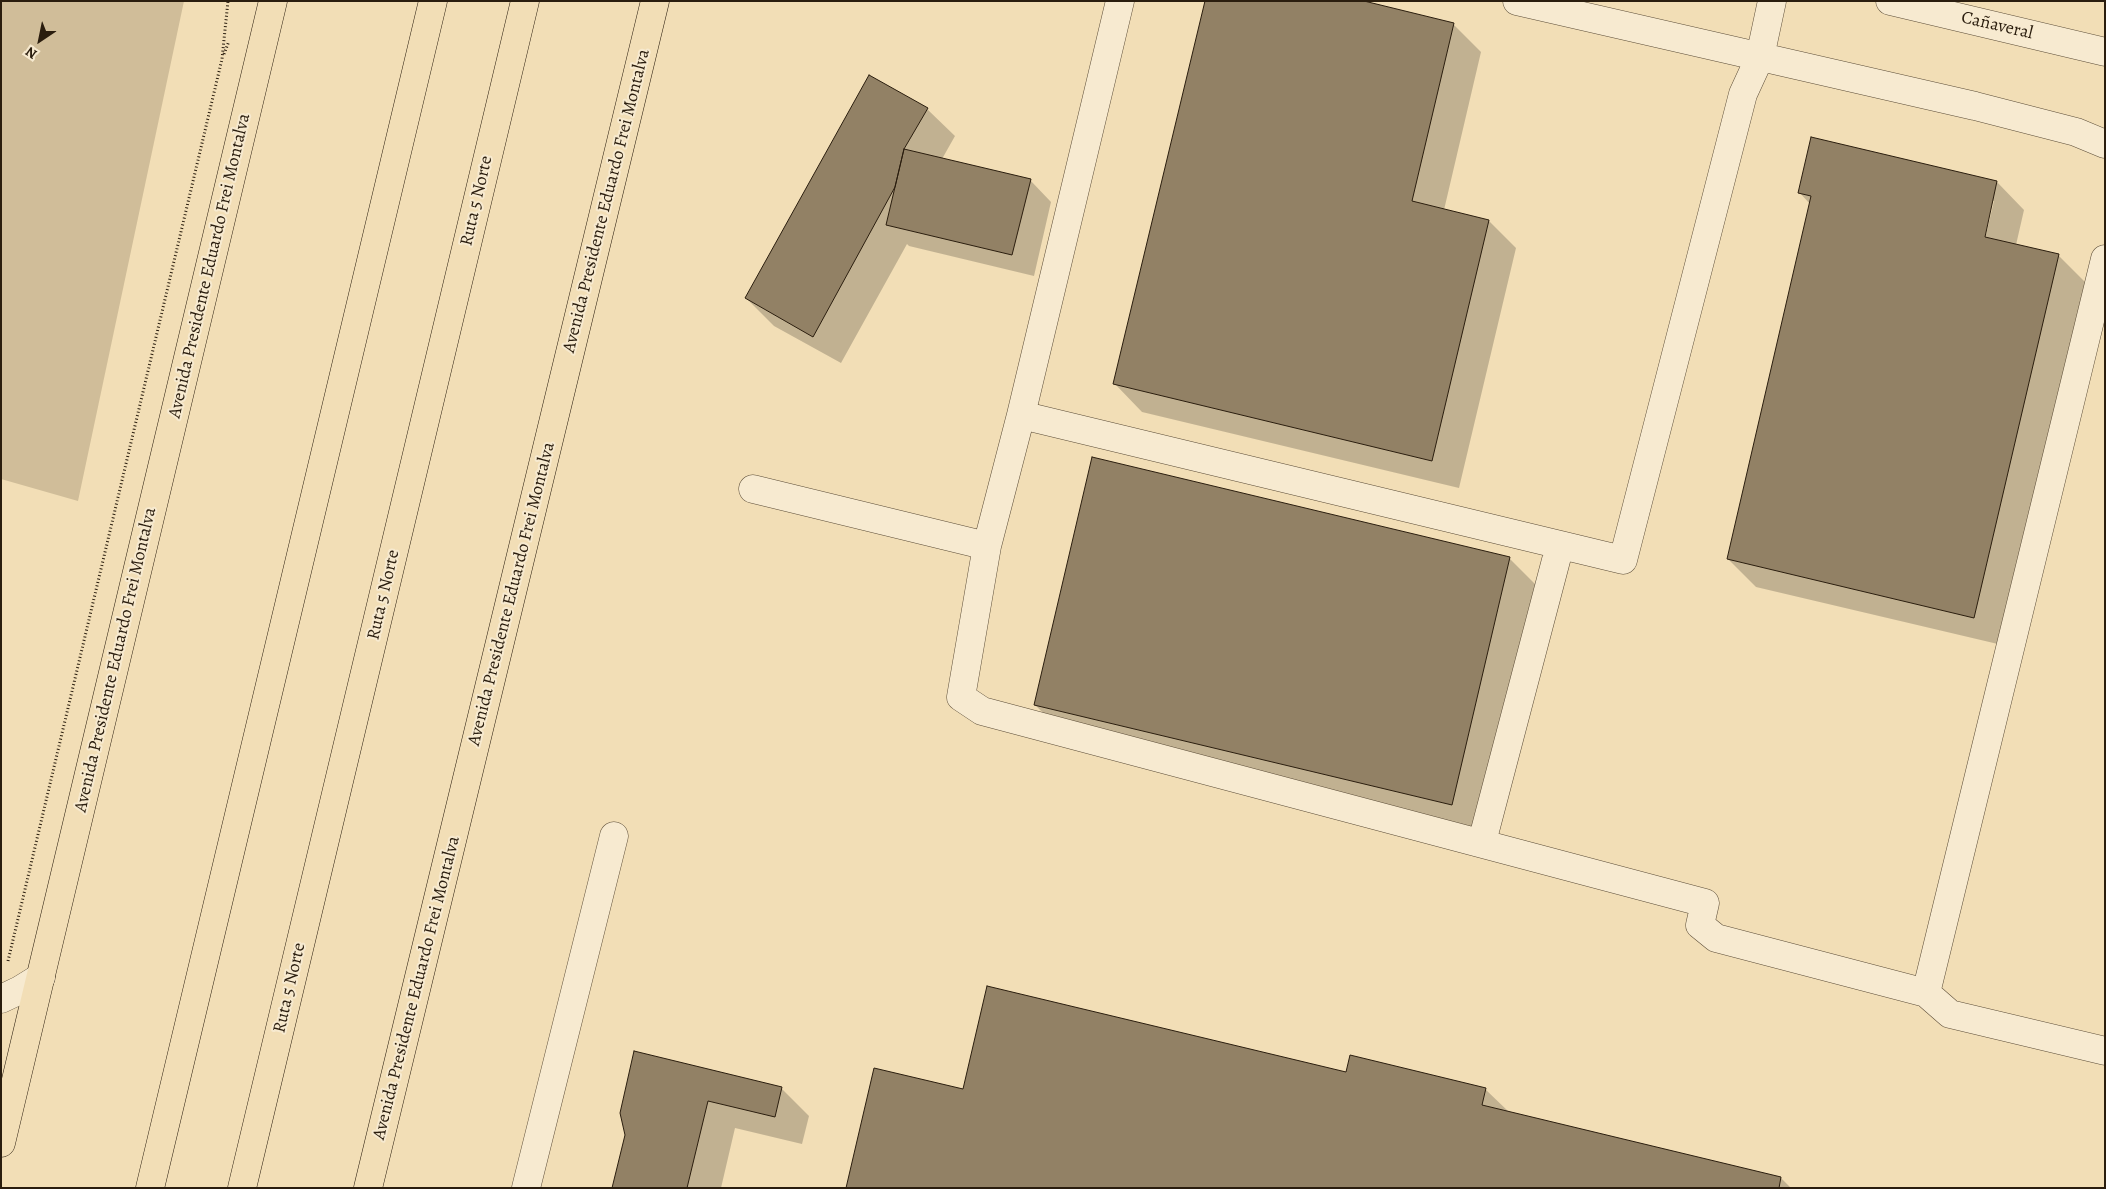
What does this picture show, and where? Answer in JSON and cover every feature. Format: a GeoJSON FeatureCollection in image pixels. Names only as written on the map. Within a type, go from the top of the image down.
{"type":"FeatureCollection","features":[{"type":"Feature","properties":{"kind":"main road","name":"Avenida Presidente Eduardo Frei Montalva"},"geometry":{"type":"LineString","coordinates":[[1,1143],[273,1]]}},
{"type":"Feature","properties":{"kind":"main road"},"geometry":{"type":"LineString","coordinates":[[150,1188],[433,1]]}},
{"type":"Feature","properties":{"kind":"main road","name":"Ruta 5 Norte"},"geometry":{"type":"LineString","coordinates":[[242,1188],[525,1]]}},
{"type":"Feature","properties":{"kind":"main road","name":"Avenida Presidente Eduardo Frei Montalva"},"geometry":{"type":"LineString","coordinates":[[368,1188],[655,1]]}},
{"type":"Feature","properties":{"kind":"street"},"geometry":{"type":"LineString","coordinates":[[1120,1],[1021,415],[987,546],[961,697],[982,711],[1482,842],[1705,903],[1700,925],[1716,938],[1926,993],[1950,1014],[2105,1051]]}},
{"type":"Feature","properties":{"kind":"street"},"geometry":{"type":"LineString","coordinates":[[1517,1],[2040,122],[2076,132],[2105,144]]}},
{"type":"Feature","properties":{"kind":"street"},"geometry":{"type":"LineString","coordinates":[[1021,415],[1623,560],[1743,94],[1760,57],[1772,1]]}},
{"type":"Feature","properties":{"kind":"street","name":"Cañaveral"},"geometry":{"type":"LineString","coordinates":[[1890,1],[2105,52]]}},
{"type":"Feature","properties":{"kind":"street"},"geometry":{"type":"LineString","coordinates":[[1926,993],[2105,259]]}},
{"type":"Feature","properties":{"kind":"street"},"geometry":{"type":"LineString","coordinates":[[753,489],[987,546]]}},
{"type":"Feature","properties":{"kind":"street"},"geometry":{"type":"LineString","coordinates":[[1482,842],[1560,545]]}},
{"type":"Feature","properties":{"kind":"street"},"geometry":{"type":"LineString","coordinates":[[526,1188],[614,836]]}},
{"type":"Feature","properties":{"kind":"street"},"geometry":{"type":"LineString","coordinates":[[1,999],[41,977]]}},
{"type":"Feature","properties":{"kind":"path"},"geometry":{"type":"LineString","coordinates":[[6,969],[222,59],[228,1]]}},
{"type":"Feature","properties":{"kind":"shaded area"},"geometry":{"type":"Polygon","coordinates":[[[1,1],[184,1],[78,501],[1,479],[1,1]]]}},
{"type":"Feature","properties":{"kind":"building"},"geometry":{"type":"Polygon","coordinates":[[[1205,1],[1364,1],[1454,23],[1412,201],[1489,220],[1432,461],[1113,384],[1205,1]]]}},
{"type":"Feature","properties":{"kind":"building"},"geometry":{"type":"Polygon","coordinates":[[[869,75],[928,108],[904,149],[895,187],[813,337],[745,298],[869,75]]]}},
{"type":"Feature","properties":{"kind":"building"},"geometry":{"type":"Polygon","coordinates":[[[1811,137],[1997,181],[1985,237],[2059,254],[1974,618],[1727,559],[1811,196],[1798,193],[1811,137]]]}},
{"type":"Feature","properties":{"kind":"building"},"geometry":{"type":"Polygon","coordinates":[[[904,149],[1031,179],[1012,255],[886,225],[904,149]]]}},
{"type":"Feature","properties":{"kind":"building"},"geometry":{"type":"Polygon","coordinates":[[[1092,457],[1510,557],[1452,805],[1034,705],[1092,457]]]}},
{"type":"Feature","properties":{"kind":"building"},"geometry":{"type":"Polygon","coordinates":[[[987,986],[1346,1072],[1350,1055],[1486,1088],[1482,1105],[1781,1177],[1779,1188],[846,1188],[874,1068],[963,1089],[987,986]]]}},
{"type":"Feature","properties":{"kind":"building"},"geometry":{"type":"Polygon","coordinates":[[[634,1051],[782,1087],[775,1117],[708,1101],[687,1188],[612,1188],[625,1135],[620,1113],[634,1051]]]}}]}
